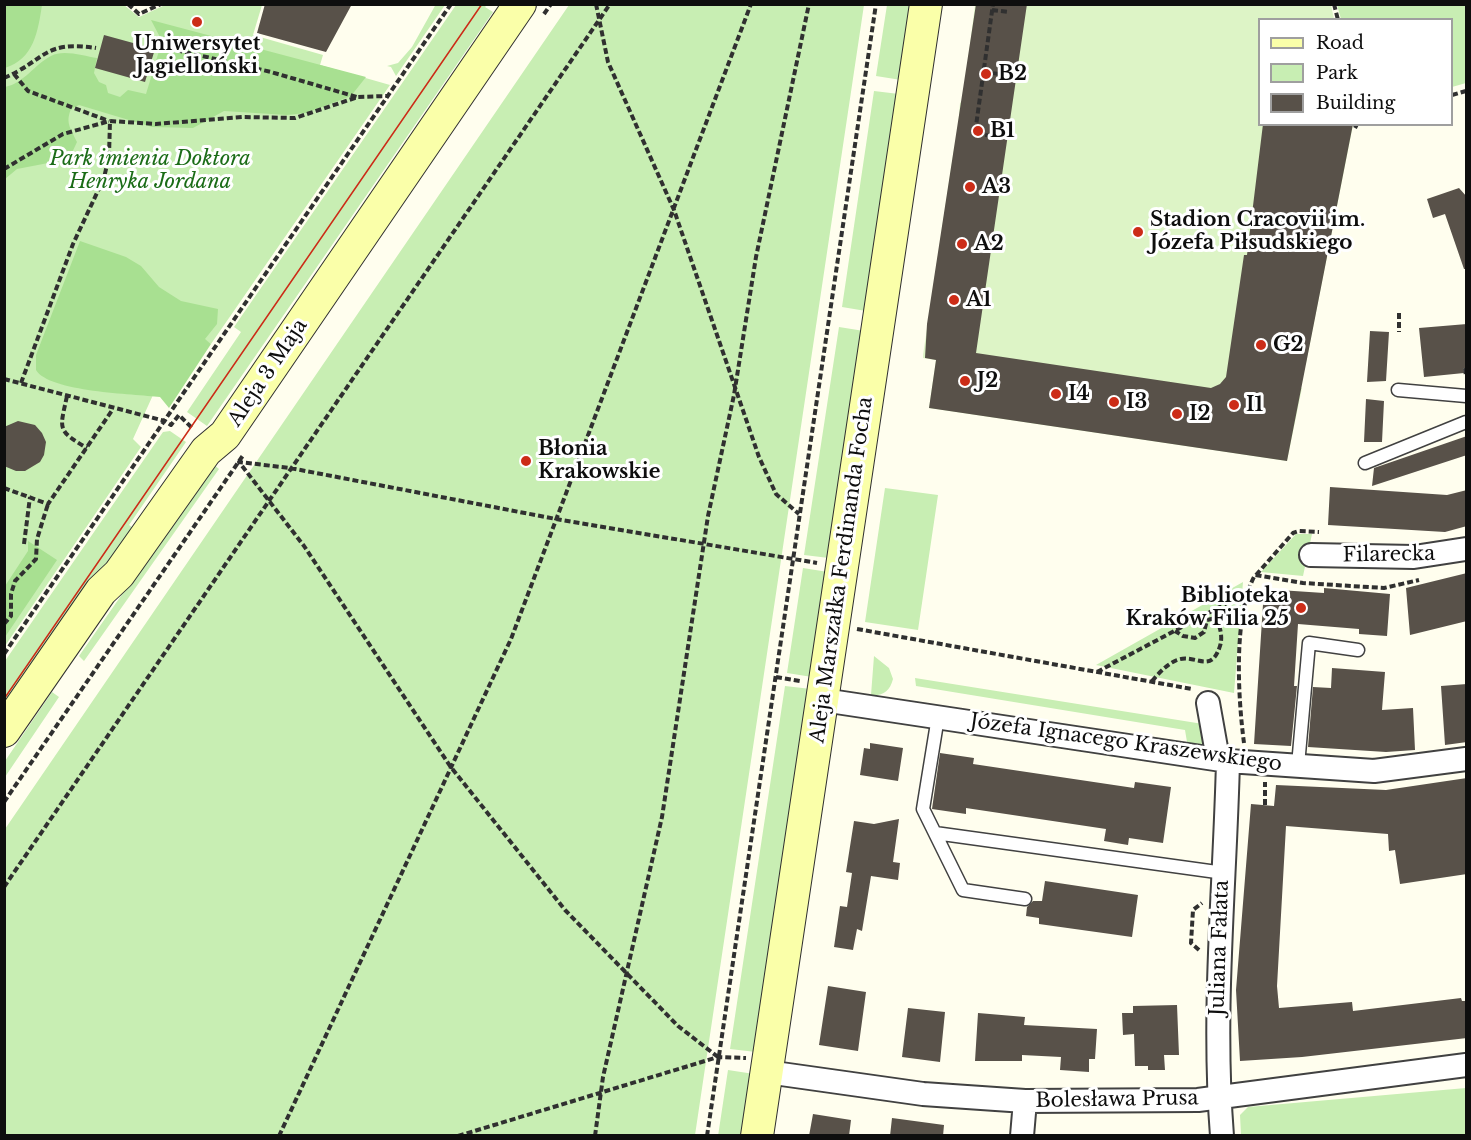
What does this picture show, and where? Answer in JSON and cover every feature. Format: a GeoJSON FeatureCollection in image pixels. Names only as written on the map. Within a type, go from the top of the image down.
{"type":"FeatureCollection","features":[{"type":"Feature","properties":{"kind":"street","name":"Aleja 3 Maja"},"geometry":{"type":"LineString","coordinates":[[4,731],[101,591],[119,574],[206,451],[225,435],[520,4]]}},
{"type":"Feature","properties":{"kind":"street","name":"Aleja Marszałka Ferdinanda Focha"},"geometry":{"type":"LineString","coordinates":[[758,1136],[762,1066],[823,700],[926,4]]}},
{"type":"Feature","properties":{"kind":"street","name":"Filarecka"},"geometry":{"type":"LineString","coordinates":[[1311,555],[1414,558],[1467,549]]}},
{"type":"Feature","properties":{"kind":"street","name":"Juliana Fałata"},"geometry":{"type":"LineString","coordinates":[[1201,696],[1231,761],[1217,976],[1219,1098],[1222,1136]]}},
{"type":"Feature","properties":{"kind":"street","name":"Józefa Ignacego Kraszewskiego"},"geometry":{"type":"LineString","coordinates":[[823,700],[1231,761],[1374,771],[1467,759]]}},
{"type":"Feature","properties":{"kind":"street","name":"Bolesława Prusa"},"geometry":{"type":"LineString","coordinates":[[762,1066],[923,1094],[1025,1101],[1219,1098],[1467,1065]]}},
{"type":"Feature","properties":{"kind":"street"},"geometry":{"type":"LineString","coordinates":[[1022,1136],[1025,1101]]}},
{"type":"Feature","properties":{"kind":"lane"},"geometry":{"type":"LineString","coordinates":[[1398,390],[1467,396]]}},
{"type":"Feature","properties":{"kind":"lane"},"geometry":{"type":"LineString","coordinates":[[1365,462],[1467,422]]}},
{"type":"Feature","properties":{"kind":"lane"},"geometry":{"type":"LineString","coordinates":[[1298,765],[1309,643],[1358,650]]}},
{"type":"Feature","properties":{"kind":"lane"},"geometry":{"type":"LineString","coordinates":[[938,717],[923,810],[963,890],[1025,899]]}},
{"type":"Feature","properties":{"kind":"lane"},"geometry":{"type":"LineString","coordinates":[[935,833],[1224,873]]}},
{"type":"Feature","properties":{"kind":"path"},"geometry":{"type":"LineString","coordinates":[[128,4],[139,14],[161,4]]}},
{"type":"Feature","properties":{"kind":"path"},"geometry":{"type":"LineString","coordinates":[[4,654],[451,4]]}},
{"type":"Feature","properties":{"kind":"path"},"geometry":{"type":"LineString","coordinates":[[596,4],[608,62],[675,210],[759,457],[776,494],[800,515]]}},
{"type":"Feature","properties":{"kind":"path"},"geometry":{"type":"LineString","coordinates":[[4,887],[610,4]]}},
{"type":"Feature","properties":{"kind":"path"},"geometry":{"type":"LineString","coordinates":[[279,1136],[511,639],[751,4]]}},
{"type":"Feature","properties":{"kind":"path"},"geometry":{"type":"LineString","coordinates":[[595,1136],[601,1093],[666,793],[704,544],[735,386],[756,257],[809,4]]}},
{"type":"Feature","properties":{"kind":"path"},"geometry":{"type":"LineString","coordinates":[[707,1136],[876,4]]}},
{"type":"Feature","properties":{"kind":"path"},"geometry":{"type":"LineString","coordinates":[[991,136],[975,133],[993,4]]}},
{"type":"Feature","properties":{"kind":"path"},"geometry":{"type":"LineString","coordinates":[[992,10],[1009,12]]}},
{"type":"Feature","properties":{"kind":"path"},"geometry":{"type":"LineString","coordinates":[[4,78],[14,74],[49,50],[61,46],[72,44],[96,48]]}},
{"type":"Feature","properties":{"kind":"path"},"geometry":{"type":"LineString","coordinates":[[159,46],[272,72],[358,97]]}},
{"type":"Feature","properties":{"kind":"path"},"geometry":{"type":"LineString","coordinates":[[984,72],[1000,74]]}},
{"type":"Feature","properties":{"kind":"path"},"geometry":{"type":"LineString","coordinates":[[14,74],[28,90],[110,121],[156,124],[242,117],[295,118],[358,97],[388,96]]}},
{"type":"Feature","properties":{"kind":"path"},"geometry":{"type":"LineString","coordinates":[[4,170],[63,134],[110,121]]}},
{"type":"Feature","properties":{"kind":"path"},"geometry":{"type":"LineString","coordinates":[[21,383],[73,244],[100,187],[109,156],[110,121]]}},
{"type":"Feature","properties":{"kind":"path"},"geometry":{"type":"LineString","coordinates":[[1399,313],[1399,332]]}},
{"type":"Feature","properties":{"kind":"path"},"geometry":{"type":"LineString","coordinates":[[1465,368],[1467,377]]}},
{"type":"Feature","properties":{"kind":"path"},"geometry":{"type":"LineString","coordinates":[[4,379],[165,421],[171,425],[179,415],[197,434]]}},
{"type":"Feature","properties":{"kind":"path"},"geometry":{"type":"LineString","coordinates":[[68,396],[61,424],[66,435],[87,448]]}},
{"type":"Feature","properties":{"kind":"path"},"geometry":{"type":"LineString","coordinates":[[4,624],[11,616],[11,594],[15,581],[36,559],[37,539],[48,504],[113,409]]}},
{"type":"Feature","properties":{"kind":"path"},"geometry":{"type":"LineString","coordinates":[[762,1066],[718,1057],[678,1026],[565,910],[450,766],[304,546],[238,462],[290,468],[556,519],[804,561]]}},
{"type":"Feature","properties":{"kind":"path"},"geometry":{"type":"LineString","coordinates":[[4,488],[48,504]]}},
{"type":"Feature","properties":{"kind":"path"},"geometry":{"type":"LineString","coordinates":[[24,544],[30,497]]}},
{"type":"Feature","properties":{"kind":"path"},"geometry":{"type":"LineString","coordinates":[[1231,761],[1245,593],[1255,575],[1303,583],[1384,588],[1425,578]]}},
{"type":"Feature","properties":{"kind":"path"},"geometry":{"type":"LineString","coordinates":[[1097,672],[1245,593]]}},
{"type":"Feature","properties":{"kind":"path"},"geometry":{"type":"LineString","coordinates":[[1151,681],[1176,660],[1184,658],[1202,662],[1210,661],[1216,656],[1221,642],[1216,618],[1207,620],[1204,632],[1195,638],[1183,636],[1175,631]]}},
{"type":"Feature","properties":{"kind":"path"},"geometry":{"type":"LineString","coordinates":[[857,628],[1151,681],[1201,696]]}},
{"type":"Feature","properties":{"kind":"path"},"geometry":{"type":"LineString","coordinates":[[1265,780],[1265,805]]}},
{"type":"Feature","properties":{"kind":"path"},"geometry":{"type":"LineString","coordinates":[[1203,942],[1202,953],[1191,943],[1193,910],[1205,900],[1204,911]]}},
{"type":"Feature","properties":{"kind":"path"},"geometry":{"type":"LineString","coordinates":[[458,1136],[718,1057]]}},
{"type":"Feature","properties":{"kind":"green space"},"geometry":{"type":"Polygon","coordinates":[[[5,4],[42,5],[33,43],[22,58],[5,68],[5,4]]]}},
{"type":"Feature","properties":{"kind":"green space"},"geometry":{"type":"Polygon","coordinates":[[[436,4],[445,5],[396,76],[391,67],[387,66],[398,63],[412,47],[436,4]]]}},
{"type":"Feature","properties":{"kind":"green space","name":"Park imienia Doktora Henryka Jordana"},"geometry":{"type":"Polygon","coordinates":[[[5,5],[124,5],[139,17],[165,5],[262,5],[253,35],[323,55],[320,65],[390,85],[211,344],[205,340],[153,395],[133,439],[141,447],[5,646],[5,5]]]}},
{"type":"Feature","properties":{"kind":"green space"},"geometry":{"type":"Polygon","coordinates":[[[456,5],[487,5],[485,7],[493,12],[207,426],[187,412],[241,332],[234,327],[456,5]]]}},
{"type":"Feature","properties":{"kind":"green space","name":"Błonia Krakowskie"},"geometry":{"type":"Polygon","coordinates":[[[569,5],[864,5],[695,1135],[5,1135],[5,829],[569,5]]]}},
{"type":"Feature","properties":{"kind":"green space"},"geometry":{"type":"Polygon","coordinates":[[[887,5],[912,5],[901,80],[876,76],[887,5]]]}},
{"type":"Feature","properties":{"kind":"green space","name":"Stadion Cracovii im. Józefa Piłsudskiego"},"geometry":{"type":"Polygon","coordinates":[[[975,5],[1331,5],[1334,18],[1258,18],[1258,126],[1353,126],[1306,363],[1301,362],[1299,374],[1304,374],[1300,375],[1297,387],[1302,388],[1287,461],[929,408],[936,360],[923,358],[923,355],[957,140],[960,103],[963,101],[975,5]]]}},
{"type":"Feature","properties":{"kind":"green space"},"geometry":{"type":"Polygon","coordinates":[[[1337,5],[1466,5],[1466,83],[1453,87],[1453,18],[1341,18],[1337,5]]]}},
{"type":"Feature","properties":{"kind":"green space"},"geometry":{"type":"Polygon","coordinates":[[[151,20],[366,77],[351,96],[306,113],[287,115],[224,111],[193,128],[152,127],[79,105],[71,109],[69,114],[70,126],[77,142],[69,159],[17,169],[5,179],[5,87],[18,82],[51,56],[67,53],[97,58],[94,73],[99,82],[106,85],[108,93],[120,97],[128,90],[146,94],[162,41],[151,20]]]}},
{"type":"Feature","properties":{"kind":"green space"},"geometry":{"type":"Polygon","coordinates":[[[874,91],[899,94],[866,311],[842,307],[874,91]]]}},
{"type":"Feature","properties":{"kind":"green space"},"geometry":{"type":"Polygon","coordinates":[[[80,241],[126,257],[141,266],[159,287],[181,301],[218,309],[217,324],[205,339],[211,344],[169,408],[160,397],[74,387],[57,383],[36,370],[36,355],[80,241]]]}},
{"type":"Feature","properties":{"kind":"green space"},"geometry":{"type":"Polygon","coordinates":[[[839,327],[864,331],[829,558],[804,555],[839,327]]]}},
{"type":"Feature","properties":{"kind":"green space"},"geometry":{"type":"Polygon","coordinates":[[[170,431],[186,442],[129,525],[136,530],[5,721],[5,661],[163,432],[170,431]]]}},
{"type":"Feature","properties":{"kind":"green space"},"geometry":{"type":"Polygon","coordinates":[[[213,464],[219,469],[84,661],[79,656],[213,464]]]}},
{"type":"Feature","properties":{"kind":"green space"},"geometry":{"type":"Polygon","coordinates":[[[885,488],[938,495],[918,630],[865,622],[885,488]]]}},
{"type":"Feature","properties":{"kind":"green space"},"geometry":{"type":"Polygon","coordinates":[[[1296,534],[1312,534],[1303,576],[1261,572],[1296,534]]]}},
{"type":"Feature","properties":{"kind":"green space"},"geometry":{"type":"Polygon","coordinates":[[[28,541],[57,560],[5,637],[5,586],[28,551],[28,541]]]}},
{"type":"Feature","properties":{"kind":"green space"},"geometry":{"type":"Polygon","coordinates":[[[803,568],[828,572],[812,677],[787,673],[803,568]]]}},
{"type":"Feature","properties":{"kind":"green space"},"geometry":{"type":"Polygon","coordinates":[[[1243,582],[1234,693],[1096,665],[1243,582]]]}},
{"type":"Feature","properties":{"kind":"green space"},"geometry":{"type":"Polygon","coordinates":[[[874,656],[889,668],[893,679],[890,687],[879,695],[871,695],[874,656]]]}},
{"type":"Feature","properties":{"kind":"green space"},"geometry":{"type":"Polygon","coordinates":[[[915,678],[1203,724],[1205,750],[1188,748],[1185,730],[916,686],[915,678]]]}},
{"type":"Feature","properties":{"kind":"green space"},"geometry":{"type":"Polygon","coordinates":[[[785,686],[811,689],[756,1052],[730,1049],[785,686]]]}},
{"type":"Feature","properties":{"kind":"green space"},"geometry":{"type":"Polygon","coordinates":[[[52,692],[59,697],[5,777],[5,761],[52,692]]]}},
{"type":"Feature","properties":{"kind":"green space"},"geometry":{"type":"Polygon","coordinates":[[[728,1070],[754,1074],[745,1135],[718,1136],[728,1070]]]}},
{"type":"Feature","properties":{"kind":"green space"},"geometry":{"type":"Polygon","coordinates":[[[1466,1088],[1466,1135],[1241,1135],[1240,1115],[1248,1107],[1466,1088]]]}},
{"type":"Feature","properties":{"kind":"building"},"geometry":{"type":"Polygon","coordinates":[[[265,4],[352,4],[326,52],[257,33],[265,4]]]}},
{"type":"Feature","properties":{"kind":"building"},"geometry":{"type":"Polygon","coordinates":[[[976,4],[1027,4],[976,353],[1211,388],[1220,384],[1226,377],[1244,255],[1247,255],[1263,126],[1353,126],[1287,461],[929,408],[936,360],[925,358],[927,324],[976,4]]]}},
{"type":"Feature","properties":{"kind":"building"},"geometry":{"type":"Polygon","coordinates":[[[104,35],[155,49],[145,82],[95,68],[104,35]]]}},
{"type":"Feature","properties":{"kind":"building"},"geometry":{"type":"Polygon","coordinates":[[[1459,188],[1467,197],[1467,269],[1464,269],[1445,214],[1433,218],[1427,199],[1459,188]]]}},
{"type":"Feature","properties":{"kind":"building"},"geometry":{"type":"Polygon","coordinates":[[[1467,324],[1467,368],[1463,368],[1464,373],[1424,377],[1419,328],[1467,324]]]}},
{"type":"Feature","properties":{"kind":"building"},"geometry":{"type":"Polygon","coordinates":[[[1370,331],[1389,332],[1386,381],[1367,382],[1370,331]]]}},
{"type":"Feature","properties":{"kind":"building"},"geometry":{"type":"Polygon","coordinates":[[[1366,399],[1384,401],[1382,442],[1364,442],[1366,399]]]}},
{"type":"Feature","properties":{"kind":"building"},"geometry":{"type":"Polygon","coordinates":[[[18,421],[35,425],[46,442],[44,455],[40,462],[25,471],[16,471],[4,466],[4,427],[18,421]]]}},
{"type":"Feature","properties":{"kind":"building"},"geometry":{"type":"Polygon","coordinates":[[[1467,436],[1467,455],[1372,486],[1374,468],[1467,436]]]}},
{"type":"Feature","properties":{"kind":"building"},"geometry":{"type":"Polygon","coordinates":[[[1330,487],[1447,495],[1467,490],[1467,526],[1445,532],[1328,525],[1330,487]]]}},
{"type":"Feature","properties":{"kind":"building"},"geometry":{"type":"Polygon","coordinates":[[[1467,573],[1467,621],[1410,635],[1406,588],[1467,573]]]}},
{"type":"Feature","properties":{"kind":"building"},"geometry":{"type":"Polygon","coordinates":[[[1324,588],[1390,594],[1387,636],[1359,634],[1359,629],[1298,624],[1294,686],[1297,686],[1291,746],[1254,744],[1264,589],[1324,593],[1324,588]]]}},
{"type":"Feature","properties":{"kind":"building"},"geometry":{"type":"Polygon","coordinates":[[[1332,668],[1385,672],[1382,710],[1413,708],[1415,750],[1386,752],[1308,747],[1313,687],[1331,688],[1332,668]]]}},
{"type":"Feature","properties":{"kind":"building"},"geometry":{"type":"Polygon","coordinates":[[[1467,684],[1467,742],[1445,745],[1441,686],[1467,684]]]}},
{"type":"Feature","properties":{"kind":"building"},"geometry":{"type":"Polygon","coordinates":[[[870,743],[903,748],[898,781],[860,775],[864,748],[870,749],[870,743]]]}},
{"type":"Feature","properties":{"kind":"building"},"geometry":{"type":"Polygon","coordinates":[[[940,753],[974,758],[973,764],[1134,788],[1135,782],[1171,787],[1163,843],[1129,838],[1128,845],[1104,841],[1106,829],[966,808],[966,814],[932,809],[940,753]]]}},
{"type":"Feature","properties":{"kind":"building"},"geometry":{"type":"Polygon","coordinates":[[[1467,778],[1467,874],[1400,884],[1395,850],[1389,851],[1388,834],[1286,826],[1277,986],[1279,1008],[1352,1002],[1353,1011],[1461,998],[1462,1001],[1467,1001],[1467,1038],[1302,1057],[1240,1061],[1236,990],[1251,804],[1274,806],[1276,785],[1386,790],[1467,778]]]}},
{"type":"Feature","properties":{"kind":"building"},"geometry":{"type":"Polygon","coordinates":[[[899,819],[893,862],[900,863],[898,880],[871,876],[862,931],[857,929],[853,950],[834,947],[840,906],[847,907],[852,873],[846,872],[854,821],[874,824],[899,819]]]}},
{"type":"Feature","properties":{"kind":"building"},"geometry":{"type":"Polygon","coordinates":[[[1045,881],[1138,895],[1132,937],[1039,924],[1039,918],[1026,916],[1027,907],[1033,901],[1042,901],[1045,881]]]}},
{"type":"Feature","properties":{"kind":"building"},"geometry":{"type":"Polygon","coordinates":[[[828,986],[866,992],[858,1051],[819,1045],[828,986]]]}},
{"type":"Feature","properties":{"kind":"building"},"geometry":{"type":"Polygon","coordinates":[[[1177,1005],[1179,1055],[1164,1055],[1165,1070],[1148,1070],[1148,1066],[1135,1066],[1134,1034],[1123,1035],[1122,1013],[1133,1013],[1133,1006],[1177,1005]]]}},
{"type":"Feature","properties":{"kind":"building"},"geometry":{"type":"Polygon","coordinates":[[[908,1008],[945,1012],[940,1062],[902,1057],[908,1008]]]}},
{"type":"Feature","properties":{"kind":"building"},"geometry":{"type":"Polygon","coordinates":[[[978,1013],[1025,1017],[1024,1025],[1097,1029],[1095,1059],[1089,1059],[1089,1072],[1060,1070],[1061,1057],[1022,1055],[1022,1061],[975,1061],[978,1013]]]}},
{"type":"Feature","properties":{"kind":"building"},"geometry":{"type":"Polygon","coordinates":[[[813,1114],[851,1120],[849,1136],[809,1136],[813,1114]]]}},
{"type":"Feature","properties":{"kind":"building"},"geometry":{"type":"Polygon","coordinates":[[[892,1118],[944,1125],[943,1136],[890,1136],[892,1118]]]}},
{"type":"Feature","properties":{"kind":"tram line"},"geometry":{"type":"LineString","coordinates":[[4,699],[482,4]]}},
{"type":"Feature","properties":{"kind":"place","name":"Uniwersytet Jagielloński"},"geometry":{"type":"Point","coordinates":[197,22]}},
{"type":"Feature","properties":{"kind":"place","name":"B2"},"geometry":{"type":"Point","coordinates":[986,74]}},
{"type":"Feature","properties":{"kind":"place","name":"B1"},"geometry":{"type":"Point","coordinates":[978,131]}},
{"type":"Feature","properties":{"kind":"place","name":"A3"},"geometry":{"type":"Point","coordinates":[970,187]}},
{"type":"Feature","properties":{"kind":"place","name":"Stadion Cracovii im. Józefa Piłsudskiego"},"geometry":{"type":"Point","coordinates":[1138,232]}},
{"type":"Feature","properties":{"kind":"place","name":"A2"},"geometry":{"type":"Point","coordinates":[962,244]}},
{"type":"Feature","properties":{"kind":"place","name":"A1"},"geometry":{"type":"Point","coordinates":[954,300]}},
{"type":"Feature","properties":{"kind":"place","name":"G2"},"geometry":{"type":"Point","coordinates":[1261,345]}},
{"type":"Feature","properties":{"kind":"place","name":"J2"},"geometry":{"type":"Point","coordinates":[965,381]}},
{"type":"Feature","properties":{"kind":"place","name":"I4"},"geometry":{"type":"Point","coordinates":[1056,394]}},
{"type":"Feature","properties":{"kind":"place","name":"I3"},"geometry":{"type":"Point","coordinates":[1114,402]}},
{"type":"Feature","properties":{"kind":"place","name":"I1"},"geometry":{"type":"Point","coordinates":[1234,405]}},
{"type":"Feature","properties":{"kind":"place","name":"I2"},"geometry":{"type":"Point","coordinates":[1177,414]}},
{"type":"Feature","properties":{"kind":"place","name":"Błonia Krakowskie"},"geometry":{"type":"Point","coordinates":[526,461]}},
{"type":"Feature","properties":{"kind":"place","name":"Biblioteka Kraków Filia 25"},"geometry":{"type":"Point","coordinates":[1301,608]}}]}
